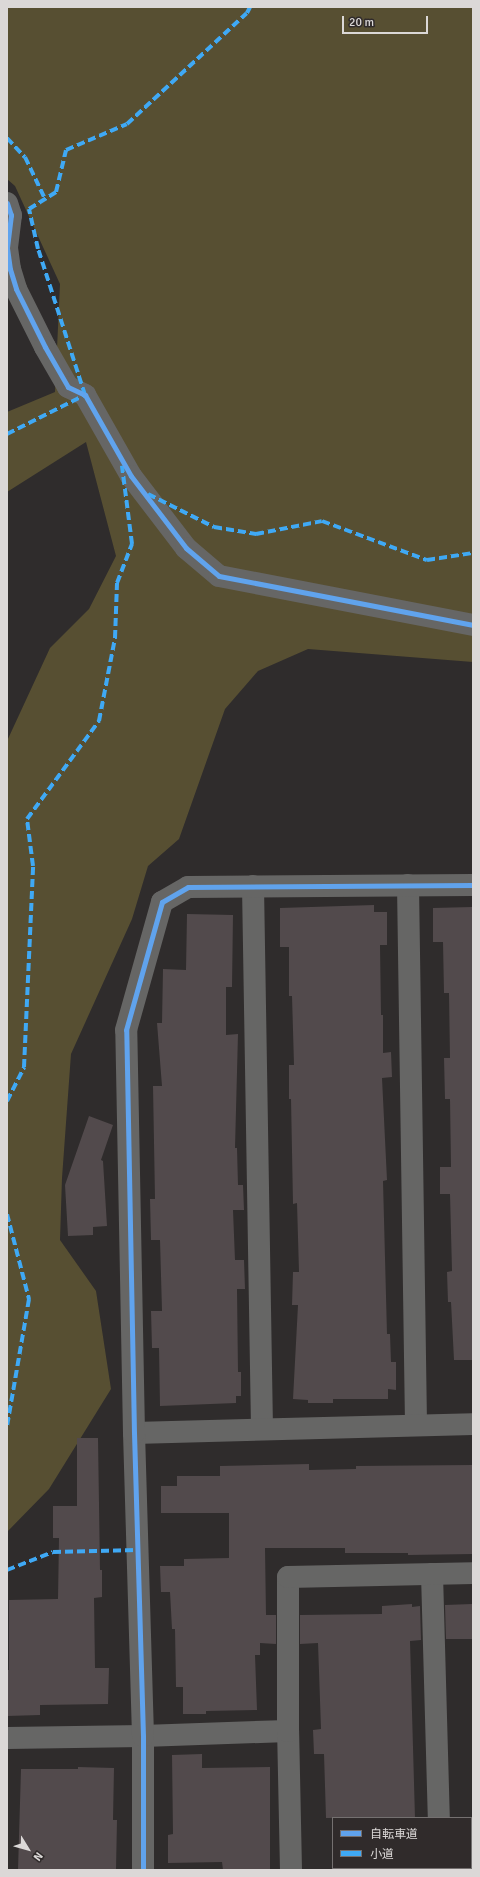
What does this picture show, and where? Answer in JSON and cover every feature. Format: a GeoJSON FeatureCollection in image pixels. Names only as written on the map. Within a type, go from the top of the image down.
{"type":"FeatureCollection","features":[{"type":"Feature","properties":{"kind":"street"},"geometry":{"type":"LineString","coordinates":[[7,203],[11,215],[7,248],[10,269],[16,289],[45,347],[68,387],[85,395],[131,476],[186,548],[219,576],[473,625]]}},
{"type":"Feature","properties":{"kind":"street"},"geometry":{"type":"LineString","coordinates":[[408,885],[416,1424]]}},
{"type":"Feature","properties":{"kind":"street"},"geometry":{"type":"LineString","coordinates":[[143,1870],[143,1736],[134,1433],[126,1030],[162,902],[188,887],[473,885]]}},
{"type":"Feature","properties":{"kind":"street"},"geometry":{"type":"LineString","coordinates":[[253,886],[262,1429]]}},
{"type":"Feature","properties":{"kind":"street"},"geometry":{"type":"LineString","coordinates":[[134,1433],[416,1424],[473,1424]]}},
{"type":"Feature","properties":{"kind":"street"},"geometry":{"type":"LineString","coordinates":[[291,1870],[288,1731],[288,1577],[473,1573]]}},
{"type":"Feature","properties":{"kind":"street"},"geometry":{"type":"LineString","coordinates":[[432,1574],[439,1817]]}},
{"type":"Feature","properties":{"kind":"street"},"geometry":{"type":"LineString","coordinates":[[7,1738],[143,1736],[288,1731]]}},
{"type":"Feature","properties":{"kind":"shaded area"},"geometry":{"type":"Polygon","coordinates":[[[7,7],[473,7],[473,662],[308,649],[258,671],[225,709],[179,839],[148,866],[132,919],[71,1054],[62,1178],[60,1240],[96,1291],[111,1389],[49,1489],[7,1532],[7,741],[50,648],[89,609],[116,556],[86,442],[7,492],[7,412],[55,392],[60,284],[15,186],[7,179],[7,7]]]}},
{"type":"Feature","properties":{"kind":"building"},"geometry":{"type":"Polygon","coordinates":[[[374,905],[374,912],[387,912],[387,945],[380,945],[381,1015],[383,1015],[383,1053],[391,1052],[392,1077],[382,1078],[387,1180],[383,1181],[387,1334],[390,1334],[391,1362],[396,1362],[396,1390],[388,1389],[388,1399],[333,1399],[333,1403],[308,1403],[308,1400],[293,1399],[298,1305],[292,1305],[293,1272],[299,1272],[297,1203],[293,1204],[291,1099],[289,1099],[289,1065],[294,1065],[292,996],[289,996],[289,947],[280,947],[280,908],[374,905]]]}},
{"type":"Feature","properties":{"kind":"building"},"geometry":{"type":"Polygon","coordinates":[[[472,907],[473,1360],[454,1360],[451,1302],[448,1302],[447,1272],[452,1271],[450,1194],[440,1194],[440,1167],[451,1167],[450,1099],[445,1099],[444,1058],[450,1058],[449,993],[444,993],[443,942],[433,942],[433,908],[472,907]]]}},
{"type":"Feature","properties":{"kind":"building"},"geometry":{"type":"Polygon","coordinates":[[[187,914],[233,915],[232,987],[226,987],[226,1035],[238,1034],[235,1148],[237,1148],[238,1185],[243,1185],[244,1210],[233,1210],[235,1260],[244,1260],[245,1289],[237,1289],[238,1372],[241,1372],[241,1396],[236,1396],[236,1403],[160,1406],[159,1348],[152,1348],[151,1311],[162,1311],[160,1240],[151,1240],[150,1199],[155,1199],[153,1086],[162,1086],[157,1023],[162,1023],[163,969],[186,970],[187,914]]]}},
{"type":"Feature","properties":{"kind":"building"},"geometry":{"type":"Polygon","coordinates":[[[89,1116],[113,1125],[101,1160],[103,1161],[107,1226],[93,1227],[93,1235],[68,1236],[65,1185],[89,1116]]]}},
{"type":"Feature","properties":{"kind":"building"},"geometry":{"type":"Polygon","coordinates":[[[77,1438],[98,1438],[100,1570],[102,1570],[102,1597],[94,1598],[95,1668],[109,1668],[108,1704],[40,1705],[40,1715],[7,1716],[7,1670],[9,1670],[9,1600],[58,1599],[59,1538],[53,1538],[53,1506],[77,1506],[77,1438]]]}},
{"type":"Feature","properties":{"kind":"building"},"geometry":{"type":"Polygon","coordinates":[[[309,1464],[309,1470],[356,1469],[356,1466],[473,1465],[473,1554],[408,1555],[408,1553],[345,1553],[345,1548],[265,1548],[266,1615],[276,1615],[276,1644],[260,1643],[260,1655],[255,1655],[257,1710],[206,1711],[206,1714],[183,1714],[183,1687],[176,1687],[175,1629],[172,1629],[170,1592],[161,1592],[160,1566],[184,1566],[184,1559],[229,1558],[229,1513],[161,1513],[161,1486],[177,1486],[177,1476],[220,1476],[220,1466],[309,1464]]]}},
{"type":"Feature","properties":{"kind":"building"},"geometry":{"type":"Polygon","coordinates":[[[412,1604],[412,1607],[420,1606],[421,1640],[410,1641],[415,1817],[326,1818],[324,1754],[314,1754],[313,1730],[321,1729],[318,1643],[300,1644],[300,1615],[382,1614],[382,1606],[412,1604]]]}},
{"type":"Feature","properties":{"kind":"building"},"geometry":{"type":"Polygon","coordinates":[[[472,1604],[473,1639],[446,1639],[445,1605],[472,1604]]]}},
{"type":"Feature","properties":{"kind":"building"},"geometry":{"type":"Polygon","coordinates":[[[202,1754],[202,1768],[270,1767],[270,1870],[223,1870],[222,1862],[168,1863],[168,1835],[173,1834],[172,1755],[202,1754]]]}},
{"type":"Feature","properties":{"kind":"building"},"geometry":{"type":"Polygon","coordinates":[[[78,1767],[114,1768],[113,1820],[117,1820],[116,1870],[18,1870],[21,1769],[78,1769],[78,1767]]]}},
{"type":"Feature","properties":{"kind":"marked path"},"geometry":{"type":"LineString","coordinates":[[7,434],[85,395],[38,249],[29,209],[56,192],[66,150],[127,124],[247,13],[250,7]]}},
{"type":"Feature","properties":{"kind":"marked path"},"geometry":{"type":"LineString","coordinates":[[7,138],[25,157],[45,199]]}},
{"type":"Feature","properties":{"kind":"marked path"},"geometry":{"type":"LineString","coordinates":[[7,1101],[24,1067],[33,866],[27,819],[99,721],[115,638],[117,583],[132,544],[122,466]]}},
{"type":"Feature","properties":{"kind":"marked path"},"geometry":{"type":"LineString","coordinates":[[148,494],[214,527],[256,534],[322,521],[427,560],[473,553]]}},
{"type":"Feature","properties":{"kind":"marked path"},"geometry":{"type":"LineString","coordinates":[[7,1214],[29,1299],[7,1426]]}},
{"type":"Feature","properties":{"kind":"marked path"},"geometry":{"type":"LineString","coordinates":[[7,1570],[53,1552],[138,1550]]}},
{"type":"Feature","properties":{"kind":"cycle path"},"geometry":{"type":"LineString","coordinates":[[7,203],[11,215],[7,248],[10,269],[16,289],[45,347],[68,387],[85,395],[131,476],[186,548],[219,576],[473,625]]}},
{"type":"Feature","properties":{"kind":"cycle path"},"geometry":{"type":"LineString","coordinates":[[143,1870],[143,1736],[134,1433],[126,1030],[162,902],[188,887],[473,885]]}}]}
